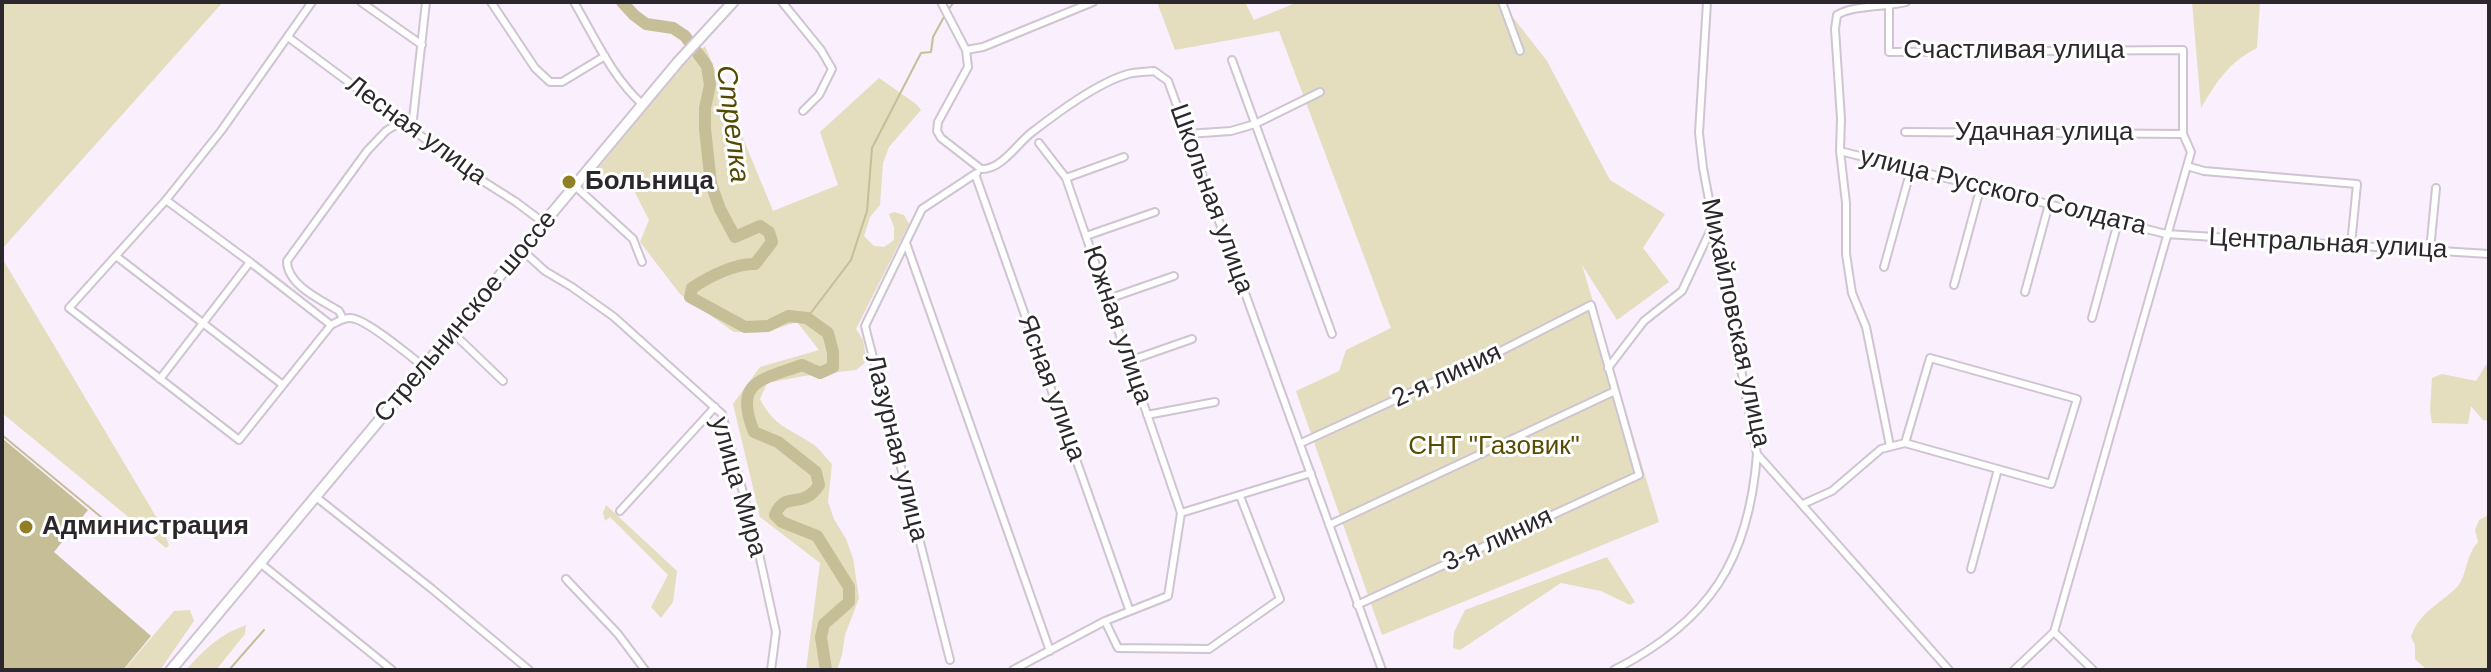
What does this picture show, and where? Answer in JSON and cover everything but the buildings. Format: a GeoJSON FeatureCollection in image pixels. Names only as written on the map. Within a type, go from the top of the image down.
{"type":"FeatureCollection","features":[{"type":"Feature","properties":{"kind":"main road","name":"Стрельнинское шоссе"},"geometry":{"type":"LineString","coordinates":[[171,670],[678,62],[733,2]]}},
{"type":"Feature","properties":{"kind":"street"},"geometry":{"type":"LineString","coordinates":[[312,2],[221,131],[166,200],[69,308],[239,440],[331,325],[343,319],[355,319],[424,367]]}},
{"type":"Feature","properties":{"kind":"street"},"geometry":{"type":"LineString","coordinates":[[361,2],[422,45]]}},
{"type":"Feature","properties":{"kind":"street"},"geometry":{"type":"LineString","coordinates":[[412,128],[426,2]]}},
{"type":"Feature","properties":{"kind":"street"},"geometry":{"type":"LineString","coordinates":[[491,2],[535,68],[550,82],[562,82],[605,56]]}},
{"type":"Feature","properties":{"kind":"street"},"geometry":{"type":"LineString","coordinates":[[574,2],[625,89],[643,105]]}},
{"type":"Feature","properties":{"kind":"street"},"geometry":{"type":"LineString","coordinates":[[782,2],[821,50],[832,69],[819,95],[803,111]]}},
{"type":"Feature","properties":{"kind":"street"},"geometry":{"type":"LineString","coordinates":[[941,2],[966,50],[968,67],[938,122],[937,131],[978,172]]}},
{"type":"Feature","properties":{"kind":"street"},"geometry":{"type":"LineString","coordinates":[[966,50],[983,47],[1093,2]]}},
{"type":"Feature","properties":{"kind":"street"},"geometry":{"type":"LineString","coordinates":[[1502,2],[1520,51]]}},
{"type":"Feature","properties":{"kind":"street","name":"Михайловская улица"},"geometry":{"type":"LineString","coordinates":[[1707,2],[1699,133],[1757,454],[1949,670]]}},
{"type":"Feature","properties":{"kind":"street"},"geometry":{"type":"LineString","coordinates":[[1890,446],[1866,327],[1852,293],[1846,254],[1846,203],[1840,151],[1835,29],[1837,15],[1844,10],[1889,7],[1906,2]]}},
{"type":"Feature","properties":{"kind":"street","name":"Счастливая улица"},"geometry":{"type":"LineString","coordinates":[[1889,7],[1889,52],[2183,50],[2183,134]]}},
{"type":"Feature","properties":{"kind":"street","name":"Лесная улица"},"geometry":{"type":"LineString","coordinates":[[288,37],[475,176],[544,223]]}},
{"type":"Feature","properties":{"kind":"street"},"geometry":{"type":"LineString","coordinates":[[1232,60],[1332,334]]}},
{"type":"Feature","properties":{"kind":"street","name":"Школьная улица"},"geometry":{"type":"LineString","coordinates":[[906,242],[922,209],[978,172],[999,163],[1029,135],[1088,94],[1129,74],[1154,71],[1168,81],[1382,670]]}},
{"type":"Feature","properties":{"kind":"street"},"geometry":{"type":"LineString","coordinates":[[1187,134],[1231,131],[1255,124],[1320,92]]}},
{"type":"Feature","properties":{"kind":"street"},"geometry":{"type":"LineString","coordinates":[[343,319],[339,311],[295,282],[287,270],[287,261],[367,151],[386,131],[402,121]]}},
{"type":"Feature","properties":{"kind":"street","name":"Удачная улица"},"geometry":{"type":"LineString","coordinates":[[1905,132],[2183,134]]}},
{"type":"Feature","properties":{"kind":"street"},"geometry":{"type":"LineString","coordinates":[[2014,670],[2054,632],[2191,152],[2183,134]]}},
{"type":"Feature","properties":{"kind":"street","name":"Южная улица"},"geometry":{"type":"LineString","coordinates":[[1039,143],[1066,178],[1181,513]]}},
{"type":"Feature","properties":{"kind":"street","name":"улица Русского Солдата"},"geometry":{"type":"LineString","coordinates":[[1840,151],[2166,234]]}},
{"type":"Feature","properties":{"kind":"street"},"geometry":{"type":"LineString","coordinates":[[1066,178],[1124,157]]}},
{"type":"Feature","properties":{"kind":"street"},"geometry":{"type":"LineString","coordinates":[[2187,166],[2204,171],[2357,184],[2351,245]]}},
{"type":"Feature","properties":{"kind":"street"},"geometry":{"type":"LineString","coordinates":[[1884,267],[1911,169]]}},
{"type":"Feature","properties":{"kind":"street","name":"Ясная улица"},"geometry":{"type":"LineString","coordinates":[[978,172],[1129,609]]}},
{"type":"Feature","properties":{"kind":"street"},"geometry":{"type":"LineString","coordinates":[[575,186],[633,239],[642,262]]}},
{"type":"Feature","properties":{"kind":"street"},"geometry":{"type":"LineString","coordinates":[[1954,285],[1981,186]]}},
{"type":"Feature","properties":{"kind":"street"},"geometry":{"type":"LineString","coordinates":[[2430,250],[2436,188]]}},
{"type":"Feature","properties":{"kind":"street"},"geometry":{"type":"LineString","coordinates":[[166,200],[331,325]]}},
{"type":"Feature","properties":{"kind":"street"},"geometry":{"type":"LineString","coordinates":[[2025,292],[2049,204]]}},
{"type":"Feature","properties":{"kind":"street"},"geometry":{"type":"LineString","coordinates":[[1086,236],[1155,212]]}},
{"type":"Feature","properties":{"kind":"street"},"geometry":{"type":"LineString","coordinates":[[2092,318],[2118,222]]}},
{"type":"Feature","properties":{"kind":"street"},"geometry":{"type":"LineString","coordinates":[[1329,525],[1615,391],[1608,368],[1644,321],[1682,291],[1714,224]]}},
{"type":"Feature","properties":{"kind":"street","name":"Центральная улица"},"geometry":{"type":"LineString","coordinates":[[2166,234],[2489,254]]}},
{"type":"Feature","properties":{"kind":"street"},"geometry":{"type":"LineString","coordinates":[[906,242],[1050,651]]}},
{"type":"Feature","properties":{"kind":"street","name":"Лазурная улица"},"geometry":{"type":"LineString","coordinates":[[906,242],[865,326],[950,660]]}},
{"type":"Feature","properties":{"kind":"street","name":"улица Мира"},"geometry":{"type":"LineString","coordinates":[[522,250],[545,271],[614,317],[722,414],[758,549],[776,632],[771,670]]}},
{"type":"Feature","properties":{"kind":"street"},"geometry":{"type":"LineString","coordinates":[[116,256],[283,385]]}},
{"type":"Feature","properties":{"kind":"street"},"geometry":{"type":"LineString","coordinates":[[160,379],[250,262]]}},
{"type":"Feature","properties":{"kind":"street"},"geometry":{"type":"LineString","coordinates":[[1108,299],[1174,276]]}},
{"type":"Feature","properties":{"kind":"street","name":"2-я линия"},"geometry":{"type":"LineString","coordinates":[[1301,443],[1493,355],[1591,305],[1608,368]]}},
{"type":"Feature","properties":{"kind":"street"},"geometry":{"type":"LineString","coordinates":[[453,333],[503,381]]}},
{"type":"Feature","properties":{"kind":"street"},"geometry":{"type":"LineString","coordinates":[[1129,361],[1192,339]]}},
{"type":"Feature","properties":{"kind":"street"},"geometry":{"type":"LineString","coordinates":[[1803,504],[1832,491],[1881,449],[1905,443],[2051,484],[2077,399],[1930,358],[1905,443]]}},
{"type":"Feature","properties":{"kind":"street","name":"3-я линия"},"geometry":{"type":"LineString","coordinates":[[1357,605],[1639,475],[1615,391]]}},
{"type":"Feature","properties":{"kind":"street"},"geometry":{"type":"LineString","coordinates":[[1147,415],[1215,402]]}},
{"type":"Feature","properties":{"kind":"street"},"geometry":{"type":"LineString","coordinates":[[620,511],[715,407]]}},
{"type":"Feature","properties":{"kind":"street"},"geometry":{"type":"LineString","coordinates":[[1614,670],[1682,626],[1710,598],[1739,547],[1746,527],[1757,454]]}},
{"type":"Feature","properties":{"kind":"street"},"geometry":{"type":"LineString","coordinates":[[1971,569],[1998,469]]}},
{"type":"Feature","properties":{"kind":"street"},"geometry":{"type":"LineString","coordinates":[[1013,670],[1129,609],[1168,596],[1181,513],[1311,473]]}},
{"type":"Feature","properties":{"kind":"street"},"geometry":{"type":"LineString","coordinates":[[1105,621],[1118,648],[1209,649],[1280,599],[1240,496]]}},
{"type":"Feature","properties":{"kind":"street"},"geometry":{"type":"LineString","coordinates":[[316,497],[529,670]]}},
{"type":"Feature","properties":{"kind":"street"},"geometry":{"type":"LineString","coordinates":[[260,563],[392,670]]}},
{"type":"Feature","properties":{"kind":"street"},"geometry":{"type":"LineString","coordinates":[[566,579],[618,634],[645,670]]}},
{"type":"Feature","properties":{"kind":"street"},"geometry":{"type":"LineString","coordinates":[[2054,632],[2093,670]]}},
{"type":"Feature","properties":{"kind":"green space"},"geometry":{"type":"Polygon","coordinates":[[[2,2],[223,2],[2,249],[2,2]]]}},
{"type":"Feature","properties":{"kind":"green space","name":"СНТ \"Газовик\""},"geometry":{"type":"Polygon","coordinates":[[[1157,2],[1245,2],[1254,20],[1298,2],[1504,2],[1547,61],[1610,180],[1665,214],[1643,248],[1669,282],[1617,320],[1582,265],[1659,522],[1382,635],[1296,391],[1339,371],[1346,350],[1391,328],[1279,31],[1175,50],[1157,2]]]}},
{"type":"Feature","properties":{"kind":"green space"},"geometry":{"type":"Polygon","coordinates":[[[2192,2],[2260,2],[2257,48],[2224,73],[2201,108],[2192,2]]]}},
{"type":"Feature","properties":{"kind":"green space"},"geometry":{"type":"Polygon","coordinates":[[[705,46],[773,211],[838,185],[820,132],[879,78],[921,110],[889,147],[883,163],[880,205],[870,217],[864,236],[874,246],[884,247],[894,240],[894,227],[889,214],[904,215],[909,224],[856,329],[863,340],[867,361],[856,370],[767,383],[760,399],[777,422],[814,445],[832,464],[828,502],[853,558],[859,598],[845,635],[837,670],[806,670],[820,563],[760,517],[733,404],[760,367],[819,350],[797,322],[766,332],[734,332],[680,294],[640,242],[649,220],[624,171],[591,192],[585,184],[685,63],[705,46]]]}},
{"type":"Feature","properties":{"kind":"green space"},"geometry":{"type":"Polygon","coordinates":[[[2,258],[164,530],[169,546],[166,548],[2,413],[2,258]]]}},
{"type":"Feature","properties":{"kind":"green space"},"geometry":{"type":"Polygon","coordinates":[[[2486,365],[2489,366],[2489,421],[2483,420],[2471,406],[2468,424],[2432,423],[2432,378],[2442,374],[2476,381],[2486,365]]]}},
{"type":"Feature","properties":{"kind":"green space"},"geometry":{"type":"Polygon","coordinates":[[[606,505],[677,571],[673,602],[661,618],[651,607],[668,575],[610,517],[605,521],[603,513],[606,505]]]}},
{"type":"Feature","properties":{"kind":"green space"},"geometry":{"type":"Polygon","coordinates":[[[2489,515],[2489,670],[2427,670],[2415,659],[2415,645],[2411,637],[2424,615],[2460,583],[2478,542],[2475,530],[2479,520],[2489,515]]]}},
{"type":"Feature","properties":{"kind":"green space"},"geometry":{"type":"Polygon","coordinates":[[[1607,557],[1635,602],[1630,605],[1601,591],[1561,583],[1460,650],[1453,648],[1454,632],[1465,610],[1607,557]]]}},
{"type":"Feature","properties":{"kind":"green space"},"geometry":{"type":"Polygon","coordinates":[[[190,610],[194,621],[160,670],[124,670],[174,611],[190,610]]]}},
{"type":"Feature","properties":{"kind":"green space"},"geometry":{"type":"Polygon","coordinates":[[[246,625],[245,634],[216,670],[186,670],[213,643],[246,625]]]}},
{"type":"Feature","properties":{"kind":"shaded area"},"geometry":{"type":"Polygon","coordinates":[[[2,438],[88,510],[54,552],[151,636],[123,670],[2,670],[2,438]]]}},
{"type":"Feature","properties":{"kind":"waterway","name":"Стрелка"},"geometry":{"type":"LineString","coordinates":[[622,2],[646,24],[673,28],[685,36],[707,66],[710,85],[705,129],[711,184],[720,209],[735,237],[760,226],[769,232],[772,242],[755,264],[714,275],[692,288],[690,297],[745,327],[768,326],[788,316],[807,318],[828,333],[833,367],[820,373],[802,365],[763,379],[749,392],[747,402],[754,432],[778,442],[816,472],[819,485],[813,493],[784,503],[775,515],[782,522],[817,536],[849,587],[849,602],[824,624],[821,637],[826,670]]}},
{"type":"Feature","properties":{"kind":"waterway"},"geometry":{"type":"LineString","coordinates":[[948,10],[954,2]]}},
{"type":"Feature","properties":{"kind":"waterway"},"geometry":{"type":"LineString","coordinates":[[807,318],[851,260],[867,211],[872,148],[921,53],[931,52],[933,37],[945,15]]}},
{"type":"Feature","properties":{"kind":"waterway"},"geometry":{"type":"LineString","coordinates":[[2,435],[118,531]]}},
{"type":"Feature","properties":{"kind":"waterway"},"geometry":{"type":"LineString","coordinates":[[229,670],[264,630]]}},
{"type":"Feature","properties":{"kind":"place","name":"Больница"},"geometry":{"type":"Point","coordinates":[569,182]}},
{"type":"Feature","properties":{"kind":"place","name":"Администрация"},"geometry":{"type":"Point","coordinates":[26,527]}}]}
